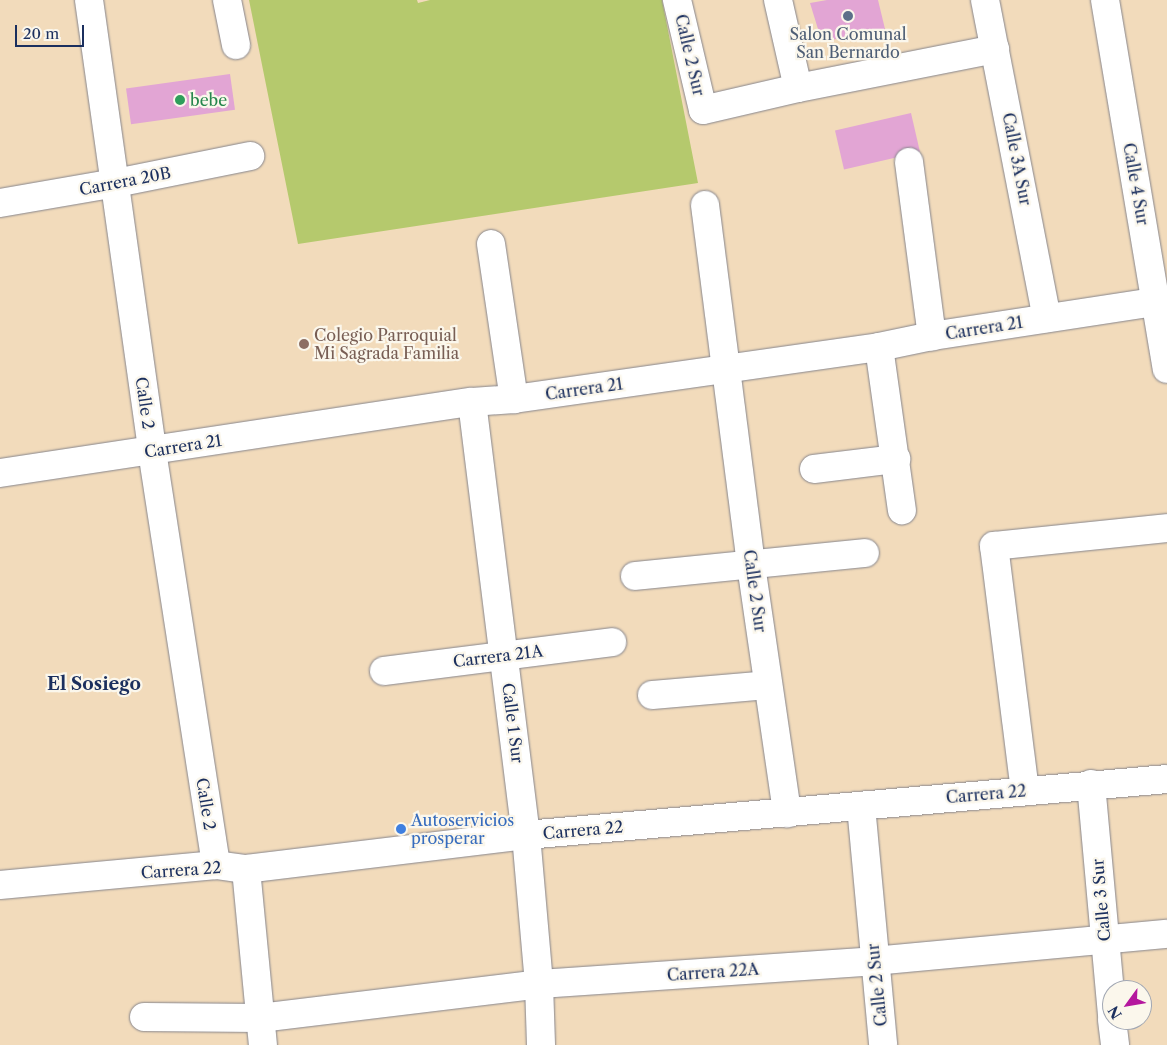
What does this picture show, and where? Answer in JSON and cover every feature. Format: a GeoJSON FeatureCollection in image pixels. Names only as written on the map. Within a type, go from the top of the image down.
{"type":"FeatureCollection","features":[{"type":"Feature","properties":{"kind":"street","name":"Calle 2"},"geometry":{"type":"LineString","coordinates":[[89,0],[152,451],[216,865]]}},
{"type":"Feature","properties":{"kind":"street"},"geometry":{"type":"LineString","coordinates":[[227,0],[236,45]]}},
{"type":"Feature","properties":{"kind":"street","name":"Calle 2 Sur"},"geometry":{"type":"LineString","coordinates":[[677,0],[703,110],[798,88]]}},
{"type":"Feature","properties":{"kind":"street"},"geometry":{"type":"LineString","coordinates":[[778,0],[798,88],[995,49]]}},
{"type":"Feature","properties":{"kind":"street","name":"Calle 3A Sur"},"geometry":{"type":"LineString","coordinates":[[985,0],[1047,318]]}},
{"type":"Feature","properties":{"kind":"street","name":"Calle 4 Sur"},"geometry":{"type":"LineString","coordinates":[[1105,0],[1162,300],[1167,369]]}},
{"type":"Feature","properties":{"kind":"street","name":"Carrera 20B"},"geometry":{"type":"LineString","coordinates":[[0,203],[116,184],[250,156]]}},
{"type":"Feature","properties":{"kind":"street"},"geometry":{"type":"LineString","coordinates":[[910,162],[932,336]]}},
{"type":"Feature","properties":{"kind":"street","name":"Calle 2 Sur"},"geometry":{"type":"LineString","coordinates":[[705,205],[751,565],[787,813]]}},
{"type":"Feature","properties":{"kind":"street"},"geometry":{"type":"LineString","coordinates":[[490,244],[514,398]]}},
{"type":"Feature","properties":{"kind":"street","name":"Carrera 21"},"geometry":{"type":"LineString","coordinates":[[0,473],[152,451],[323,415],[514,398],[880,347],[932,336],[1162,300]]}},
{"type":"Feature","properties":{"kind":"street"},"geometry":{"type":"LineString","coordinates":[[880,347],[902,510]]}},
{"type":"Feature","properties":{"kind":"street","name":"Calle 1 Sur"},"geometry":{"type":"LineString","coordinates":[[472,402],[526,835],[539,984],[541,1045]]}},
{"type":"Feature","properties":{"kind":"street"},"geometry":{"type":"LineString","coordinates":[[814,469],[896,459]]}},
{"type":"Feature","properties":{"kind":"street"},"geometry":{"type":"LineString","coordinates":[[1025,791],[994,546],[1167,528]]}},
{"type":"Feature","properties":{"kind":"street"},"geometry":{"type":"LineString","coordinates":[[635,576],[865,553]]}},
{"type":"Feature","properties":{"kind":"street","name":"Carrera 21A"},"geometry":{"type":"LineString","coordinates":[[384,671],[612,642]]}},
{"type":"Feature","properties":{"kind":"street"},"geometry":{"type":"LineString","coordinates":[[652,695],[768,685]]}},
{"type":"Feature","properties":{"kind":"street","name":"Carrera 22"},"geometry":{"type":"LineString","coordinates":[[0,885],[216,865],[246,869],[526,835],[787,813],[1091,784],[1167,779]]}},
{"type":"Feature","properties":{"kind":"street","name":"Calle 3 Sur"},"geometry":{"type":"LineString","coordinates":[[1091,784],[1109,980]]}},
{"type":"Feature","properties":{"kind":"street","name":"Calle 2 Sur"},"geometry":{"type":"LineString","coordinates":[[861,806],[883,1045]]}},
{"type":"Feature","properties":{"kind":"street"},"geometry":{"type":"LineString","coordinates":[[246,869],[263,1045]]}},
{"type":"Feature","properties":{"kind":"street","name":"Carrera 22A"},"geometry":{"type":"LineString","coordinates":[[144,1017],[260,1018],[539,984],[874,961],[1167,934]]}},
{"type":"Feature","properties":{"kind":"street","name":"Calle 3 Sur"},"geometry":{"type":"LineString","coordinates":[[1113,1030],[1115,1045]]}},
{"type":"Feature","properties":{"kind":"green space"},"geometry":{"type":"Polygon","coordinates":[[[249,0],[417,0],[418,3],[430,0],[662,0],[698,183],[298,244],[249,0]]]}},
{"type":"Feature","properties":{"kind":"building","name":"Salon Comunal San Bernardo"},"geometry":{"type":"Polygon","coordinates":[[[827,0],[878,0],[885,29],[822,42],[810,3],[827,0]]]}},
{"type":"Feature","properties":{"kind":"building","name":"bebe"},"geometry":{"type":"Polygon","coordinates":[[[230,74],[235,110],[131,124],[126,89],[230,74]]]}},
{"type":"Feature","properties":{"kind":"building"},"geometry":{"type":"Polygon","coordinates":[[[911,113],[920,152],[844,170],[835,131],[911,113]]]}},
{"type":"Feature","properties":{"kind":"place","name":"Salon Comunal San Bernardo"},"geometry":{"type":"Point","coordinates":[848,16]}},
{"type":"Feature","properties":{"kind":"place","name":"bebe"},"geometry":{"type":"Point","coordinates":[180,100]}},
{"type":"Feature","properties":{"kind":"place","name":"Colegio Parroquial Mi Sagrada Familia"},"geometry":{"type":"Point","coordinates":[304,344]}},
{"type":"Feature","properties":{"kind":"place","name":"Autoservicios prosperar"},"geometry":{"type":"Point","coordinates":[401,829]}},
{"type":"Feature","properties":{"kind":"district","name":"El Sosiego"},"geometry":{"type":"Point","coordinates":[94,684]}}]}
